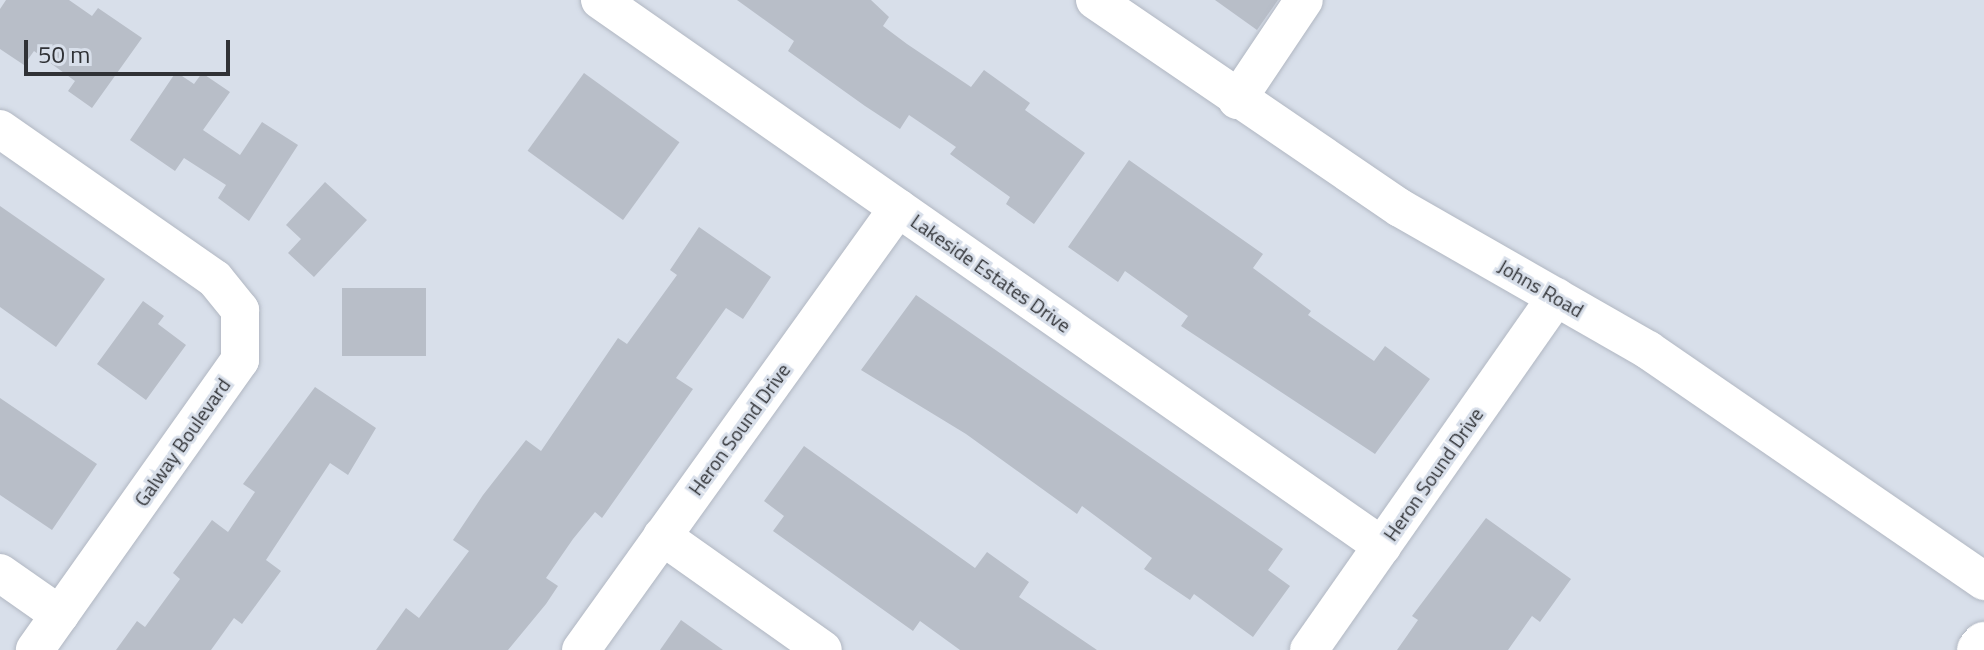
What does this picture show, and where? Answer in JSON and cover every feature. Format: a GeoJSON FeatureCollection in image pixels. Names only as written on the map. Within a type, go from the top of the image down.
{"type":"FeatureCollection","features":[{"type":"Feature","properties":{"kind":"highway"},"geometry":{"type":"LineString","coordinates":[[1979,650],[1984,644]]}},
{"type":"Feature","properties":{"kind":"street","name":"Lakeside Estates Drive"},"geometry":{"type":"LineString","coordinates":[[600,0],[1382,546]]}},
{"type":"Feature","properties":{"kind":"street","name":"Johns Road"},"geometry":{"type":"LineString","coordinates":[[1095,0],[1237,100],[1400,208],[1648,350],[1974,574]]}},
{"type":"Feature","properties":{"kind":"street"},"geometry":{"type":"LineString","coordinates":[[1237,100],[1304,0]]}},
{"type":"Feature","properties":{"kind":"street","name":"Galway Boulevard"},"geometry":{"type":"LineString","coordinates":[[0,129],[215,279],[240,310],[240,360],[35,650]]}},
{"type":"Feature","properties":{"kind":"street","name":"Heron Sound Drive"},"geometry":{"type":"LineString","coordinates":[[581,650],[898,208]]}},
{"type":"Feature","properties":{"kind":"street","name":"Heron Sound Drive"},"geometry":{"type":"LineString","coordinates":[[1309,650],[1556,297]]}},
{"type":"Feature","properties":{"kind":"street"},"geometry":{"type":"LineString","coordinates":[[662,536],[823,650]]}},
{"type":"Feature","properties":{"kind":"street"},"geometry":{"type":"LineString","coordinates":[[0,573],[60,615]]}},
{"type":"Feature","properties":{"kind":"building"},"geometry":{"type":"Polygon","coordinates":[[[6,0],[69,0],[92,16],[98,8],[142,38],[92,108],[68,91],[75,81],[34,51],[24,65],[0,49],[0,9],[6,0]]]}},
{"type":"Feature","properties":{"kind":"building"},"geometry":{"type":"Polygon","coordinates":[[[737,0],[871,0],[889,17],[883,26],[907,44],[971,87],[984,70],[1030,103],[1025,110],[1085,153],[1034,224],[1006,204],[1010,197],[950,154],[956,147],[909,115],[900,129],[865,106],[788,51],[794,41],[737,0]]]}},
{"type":"Feature","properties":{"kind":"building"},"geometry":{"type":"Polygon","coordinates":[[[1215,0],[1278,0],[1257,30],[1215,0]]]}},
{"type":"Feature","properties":{"kind":"building"},"geometry":{"type":"Polygon","coordinates":[[[176,72],[194,84],[202,73],[230,92],[203,130],[240,155],[262,122],[298,145],[249,221],[218,198],[226,185],[184,158],[175,171],[130,140],[176,72]]]}},
{"type":"Feature","properties":{"kind":"building"},"geometry":{"type":"Polygon","coordinates":[[[584,73],[679,142],[623,220],[528,151],[584,73]]]}},
{"type":"Feature","properties":{"kind":"building"},"geometry":{"type":"Polygon","coordinates":[[[1129,160],[1263,254],[1253,268],[1311,311],[1308,315],[1374,361],[1385,346],[1430,379],[1375,454],[1181,326],[1188,316],[1125,271],[1118,282],[1068,247],[1129,160]]]}},
{"type":"Feature","properties":{"kind":"building"},"geometry":{"type":"Polygon","coordinates":[[[325,182],[367,220],[314,277],[288,253],[301,239],[286,225],[325,182]]]}},
{"type":"Feature","properties":{"kind":"building"},"geometry":{"type":"Polygon","coordinates":[[[0,206],[105,279],[56,347],[0,307],[0,206]]]}},
{"type":"Feature","properties":{"kind":"building"},"geometry":{"type":"Polygon","coordinates":[[[699,227],[771,277],[743,319],[726,308],[676,378],[693,389],[602,518],[595,512],[546,578],[558,586],[546,604],[508,650],[376,650],[406,608],[419,618],[469,551],[453,540],[483,495],[526,440],[541,451],[618,338],[627,344],[677,275],[670,270],[699,227]]]}},
{"type":"Feature","properties":{"kind":"building"},"geometry":{"type":"Polygon","coordinates":[[[342,288],[426,288],[426,356],[342,356],[342,288]]]}},
{"type":"Feature","properties":{"kind":"building"},"geometry":{"type":"Polygon","coordinates":[[[916,295],[1283,549],[1268,570],[1290,586],[1253,637],[1194,594],[1190,600],[1144,569],[1152,558],[1082,506],[1077,514],[966,434],[861,370],[916,295]]]}},
{"type":"Feature","properties":{"kind":"building"},"geometry":{"type":"Polygon","coordinates":[[[143,301],[164,316],[158,324],[186,345],[146,400],[97,364],[143,301]]]}},
{"type":"Feature","properties":{"kind":"building"},"geometry":{"type":"Polygon","coordinates":[[[315,387],[376,428],[348,475],[330,463],[266,560],[281,571],[242,624],[234,618],[211,650],[116,650],[137,621],[145,627],[180,579],[173,573],[212,520],[228,532],[255,492],[243,484],[315,387]]]}},
{"type":"Feature","properties":{"kind":"building"},"geometry":{"type":"Polygon","coordinates":[[[0,398],[97,464],[52,530],[0,495],[0,398]]]}},
{"type":"Feature","properties":{"kind":"building"},"geometry":{"type":"Polygon","coordinates":[[[804,446],[975,568],[987,552],[1029,582],[1019,597],[1097,650],[960,650],[920,621],[913,631],[773,531],[784,516],[764,501],[804,446]]]}},
{"type":"Feature","properties":{"kind":"building"},"geometry":{"type":"Polygon","coordinates":[[[1486,518],[1571,579],[1540,622],[1532,616],[1508,650],[1397,650],[1418,620],[1412,616],[1486,518]]]}},
{"type":"Feature","properties":{"kind":"building"},"geometry":{"type":"Polygon","coordinates":[[[681,620],[723,650],[660,650],[681,620]]]}}]}
